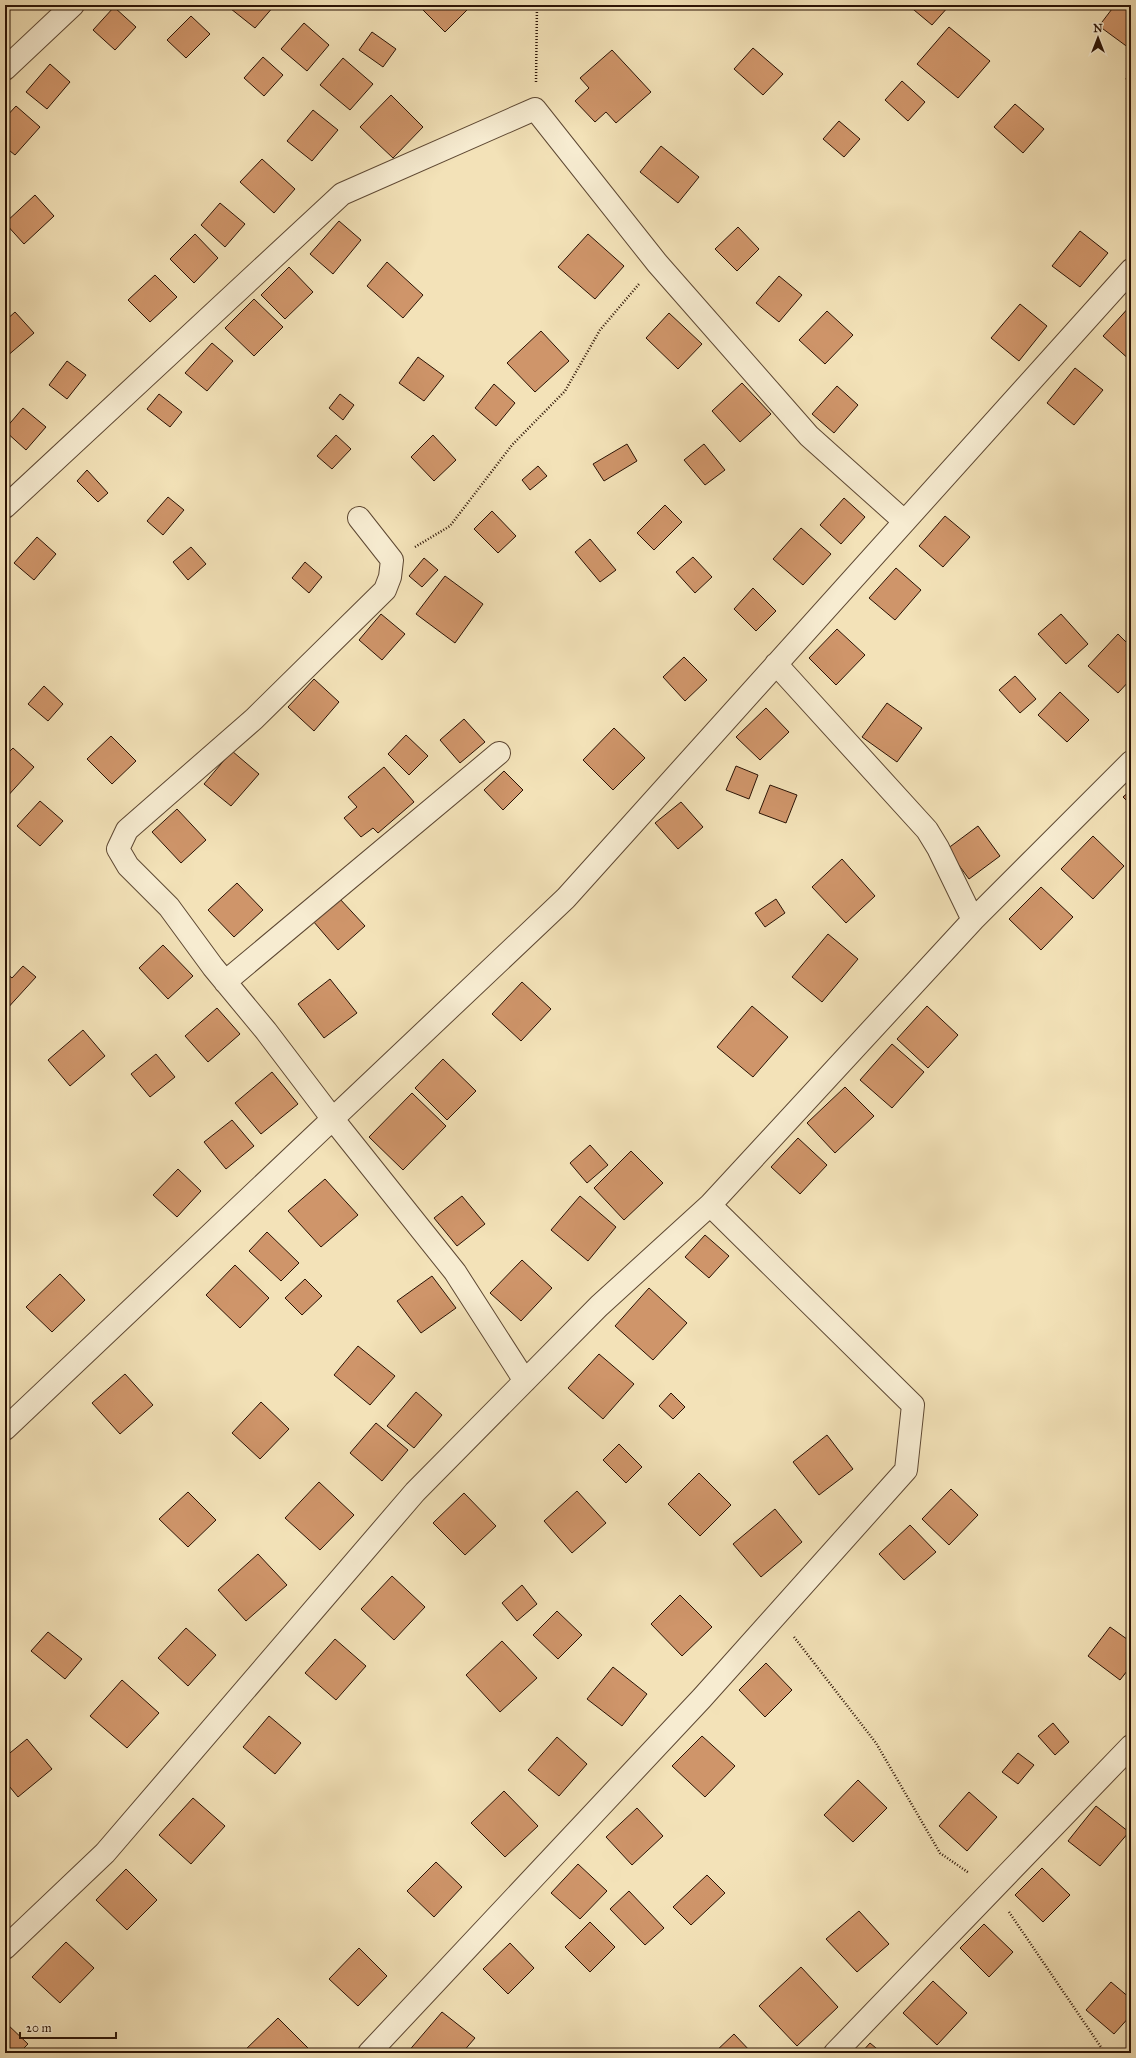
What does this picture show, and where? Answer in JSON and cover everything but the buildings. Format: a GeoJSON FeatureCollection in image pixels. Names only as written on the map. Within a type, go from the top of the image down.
{"type":"FeatureCollection","features":[{"type":"Feature","properties":{"kind":"street"},"geometry":{"type":"LineString","coordinates":[[5,69],[73,5]]}},
{"type":"Feature","properties":{"kind":"street"},"geometry":{"type":"LineString","coordinates":[[5,507],[342,194],[535,109],[657,264],[809,436],[904,521]]}},
{"type":"Feature","properties":{"kind":"street"},"geometry":{"type":"LineString","coordinates":[[5,1430],[332,1118],[566,898],[1131,270]]}},
{"type":"Feature","properties":{"kind":"street"},"geometry":{"type":"LineString","coordinates":[[359,518],[392,560],[390,577],[385,590],[254,719],[128,830],[118,849],[128,866],[169,907],[225,982],[266,1031],[332,1118],[455,1272],[525,1381]]}},
{"type":"Feature","properties":{"kind":"street"},"geometry":{"type":"LineString","coordinates":[[776,664],[927,830],[938,848],[973,920]]}},
{"type":"Feature","properties":{"kind":"street"},"geometry":{"type":"LineString","coordinates":[[225,982],[499,753]]}},
{"type":"Feature","properties":{"kind":"street"},"geometry":{"type":"LineString","coordinates":[[5,1948],[105,1854],[415,1492],[599,1306],[710,1206],[973,920],[1131,762]]}},
{"type":"Feature","properties":{"kind":"street"},"geometry":{"type":"LineString","coordinates":[[369,2053],[702,1698],[906,1470],[913,1404],[710,1206]]}},
{"type":"Feature","properties":{"kind":"street"},"geometry":{"type":"LineString","coordinates":[[835,2053],[994,1890],[1131,1746]]}},
{"type":"Feature","properties":{"kind":"path"},"geometry":{"type":"LineString","coordinates":[[535,109],[537,5]]}},
{"type":"Feature","properties":{"kind":"path"},"geometry":{"type":"LineString","coordinates":[[392,560],[450,526],[512,445],[565,391],[600,330],[657,264]]}},
{"type":"Feature","properties":{"kind":"path"},"geometry":{"type":"LineString","coordinates":[[776,1614],[876,1743],[940,1854],[994,1890],[1105,2053]]}}]}
